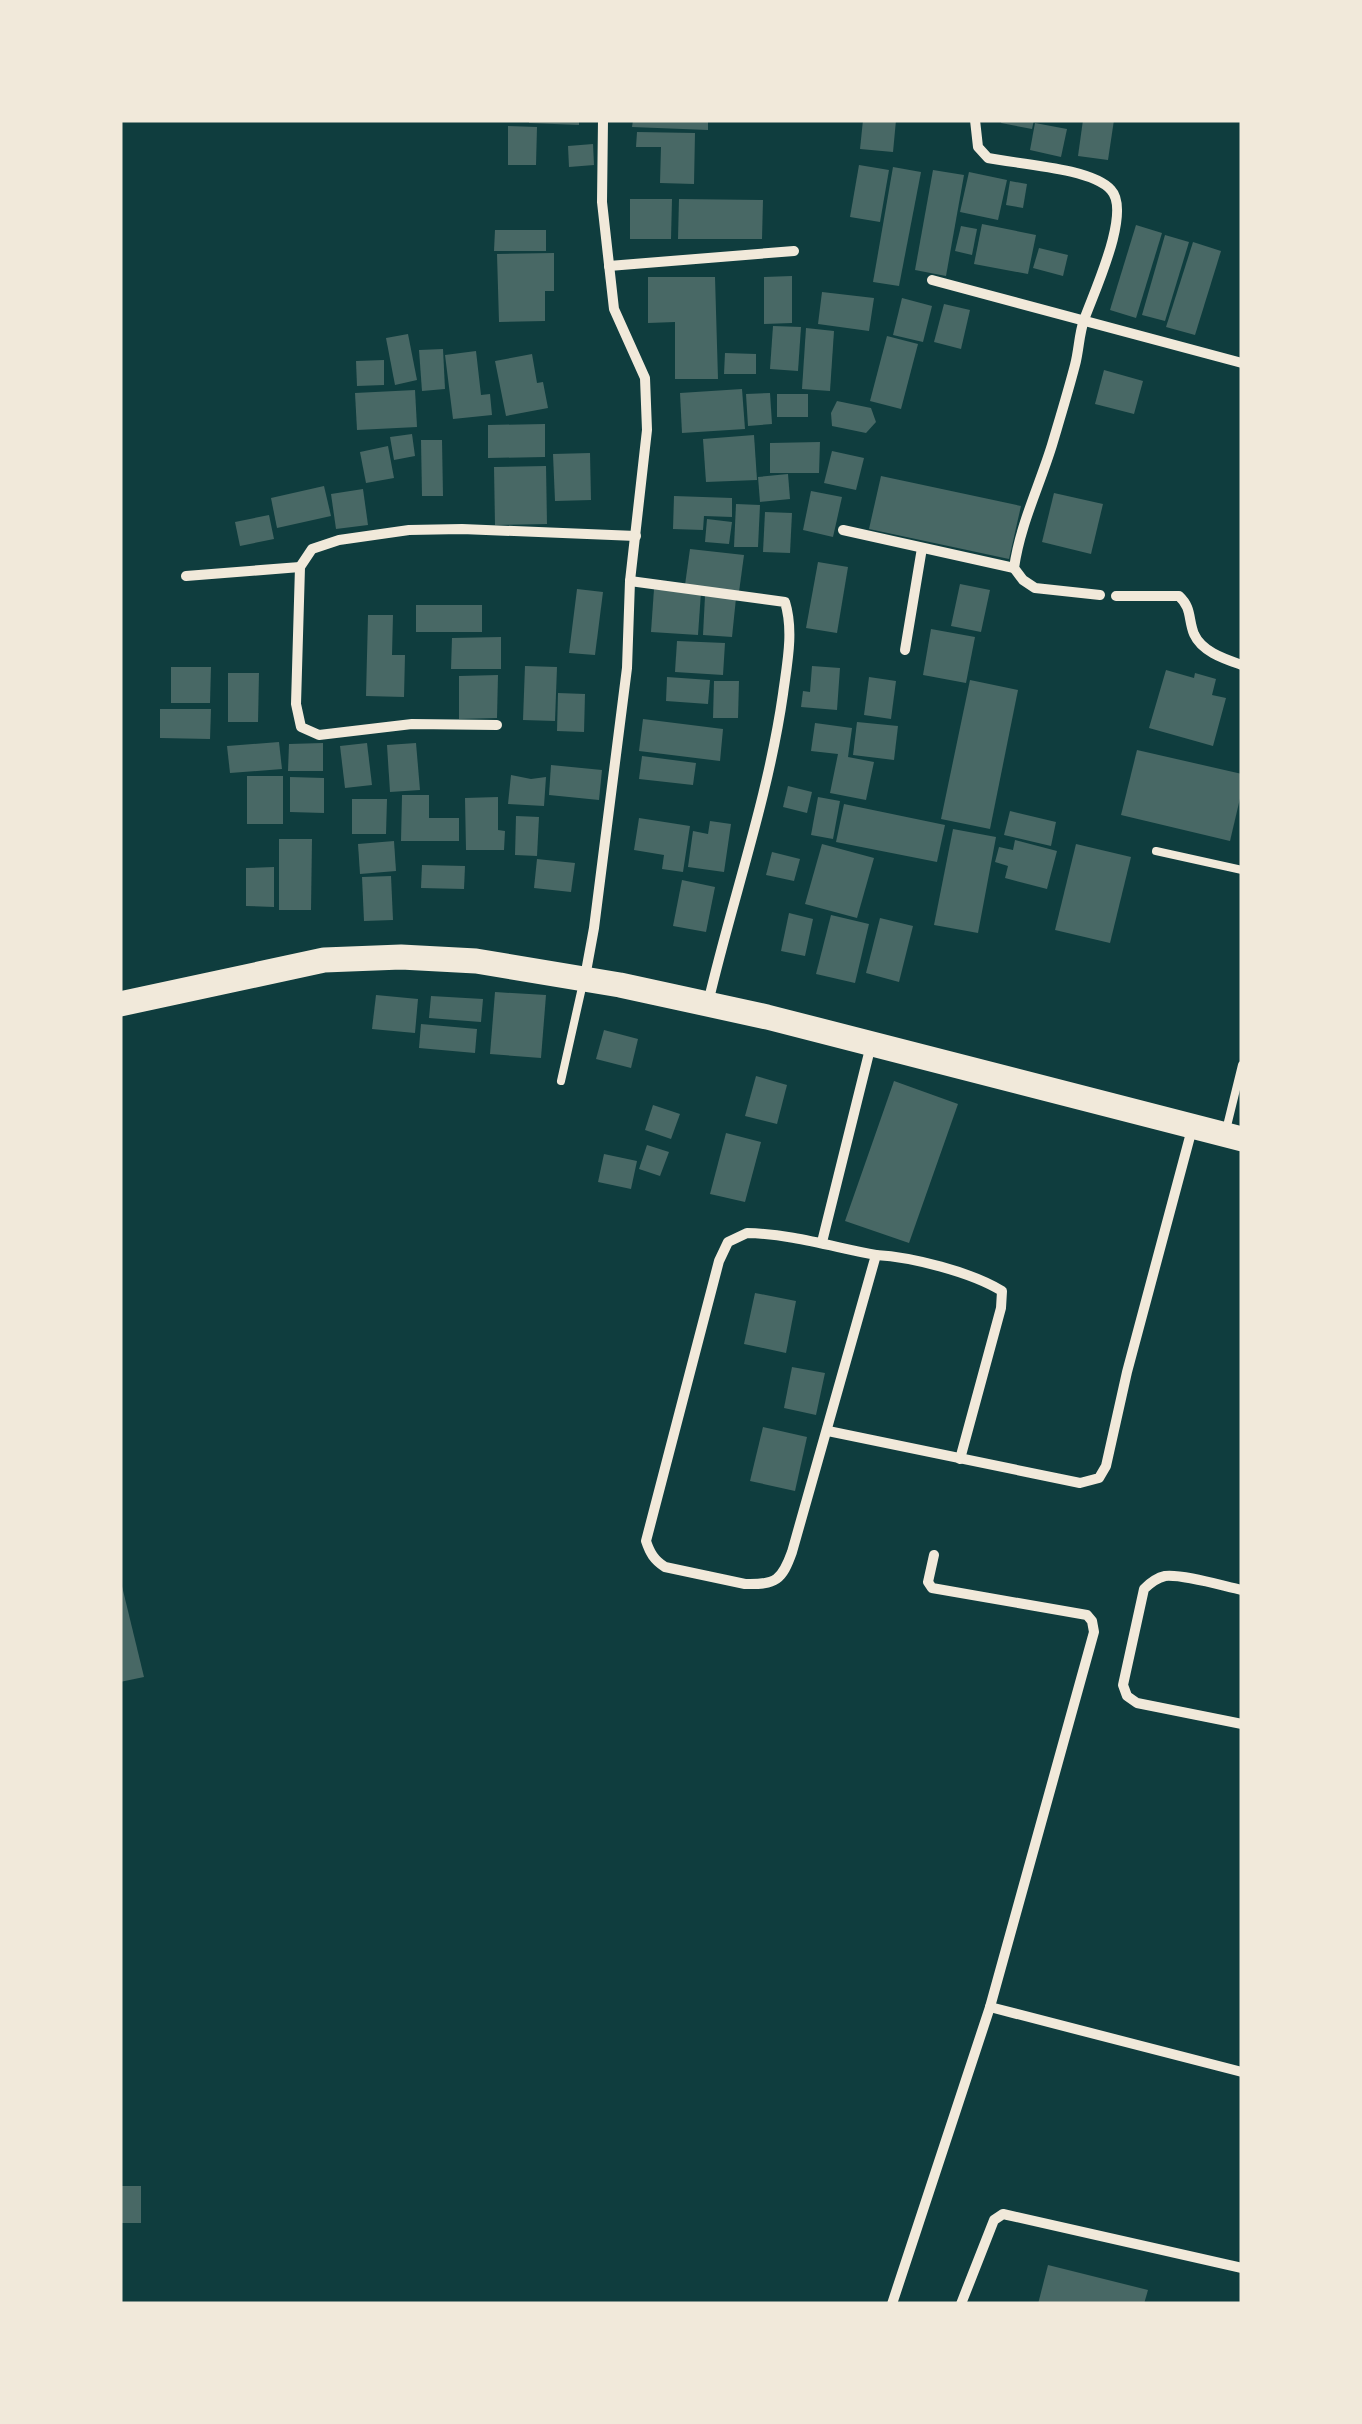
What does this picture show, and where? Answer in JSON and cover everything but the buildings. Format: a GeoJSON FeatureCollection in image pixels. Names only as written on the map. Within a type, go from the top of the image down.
{"type":"FeatureCollection","features":[{"type":"Feature","properties":{"kind":"main road"},"geometry":{"type":"LineString","coordinates":[[120,1004],[324,960],[476,960],[707,1004],[1234,1137]]}},
{"type":"Feature","properties":{"kind":"street"},"geometry":{"type":"LineString","coordinates":[[584,978],[594,928],[627,668],[630,581],[648,430],[645,378],[614,310],[602,202],[602,120]]}},
{"type":"Feature","properties":{"kind":"street"},"geometry":{"type":"LineString","coordinates":[[974,120],[978,147],[988,158],[1029,163],[1096,180],[1112,190],[1118,213],[1084,320],[1050,451],[1018,543],[1014,568],[1022,580],[1035,588],[1100,595]]}},
{"type":"Feature","properties":{"kind":"street"},"geometry":{"type":"LineString","coordinates":[[610,266],[794,251]]}},
{"type":"Feature","properties":{"kind":"street"},"geometry":{"type":"LineString","coordinates":[[932,280],[1242,363]]}},
{"type":"Feature","properties":{"kind":"street"},"geometry":{"type":"LineString","coordinates":[[496,725],[412,724],[319,736],[302,727],[296,704],[300,566],[312,550],[339,540],[409,530],[636,536]]}},
{"type":"Feature","properties":{"kind":"street"},"geometry":{"type":"LineString","coordinates":[[844,530],[1014,568]]}},
{"type":"Feature","properties":{"kind":"street"},"geometry":{"type":"LineString","coordinates":[[905,650],[922,548]]}},
{"type":"Feature","properties":{"kind":"street"},"geometry":{"type":"LineString","coordinates":[[186,576],[300,566]]}},
{"type":"Feature","properties":{"kind":"street"},"geometry":{"type":"LineString","coordinates":[[630,581],[784,602],[789,614],[789,656],[776,739],[707,1004]]}},
{"type":"Feature","properties":{"kind":"street"},"geometry":{"type":"LineString","coordinates":[[1116,596],[1179,596],[1187,604],[1195,636],[1216,656],[1242,665]]}},
{"type":"Feature","properties":{"kind":"street"},"geometry":{"type":"LineString","coordinates":[[822,1242],[871,1044]]}},
{"type":"Feature","properties":{"kind":"street"},"geometry":{"type":"LineString","coordinates":[[828,1431],[1080,1483],[1099,1478],[1104,1471],[1193,1126]]}},
{"type":"Feature","properties":{"kind":"street"},"geometry":{"type":"LineString","coordinates":[[876,1255],[784,1574],[777,1580],[758,1584],[730,1580],[665,1567],[651,1554],[646,1541],[719,1261],[728,1242],[736,1236],[754,1234],[822,1242],[876,1255],[900,1256],[986,1281],[1002,1290],[1001,1308],[960,1459]]}},
{"type":"Feature","properties":{"kind":"street"},"geometry":{"type":"LineString","coordinates":[[892,2304],[990,2007],[1094,1626],[1086,1615],[932,1588],[928,1582],[934,1554]]}},
{"type":"Feature","properties":{"kind":"street"},"geometry":{"type":"LineString","coordinates":[[1242,1590],[1174,1576],[1152,1581],[1144,1590],[1122,1685],[1127,1696],[1137,1703],[1242,1724]]}},
{"type":"Feature","properties":{"kind":"street"},"geometry":{"type":"LineString","coordinates":[[990,2007],[1242,2072]]}},
{"type":"Feature","properties":{"kind":"street"},"geometry":{"type":"LineString","coordinates":[[961,2304],[994,2220],[1003,2214],[1242,2268]]}},
{"type":"Feature","properties":{"kind":"lane"},"geometry":{"type":"LineString","coordinates":[[1156,851],[1242,870]]}},
{"type":"Feature","properties":{"kind":"lane"},"geometry":{"type":"LineString","coordinates":[[561,1081],[584,978]]}},
{"type":"Feature","properties":{"kind":"lane"},"geometry":{"type":"LineString","coordinates":[[1234,1137],[1242,1065]]}}]}
